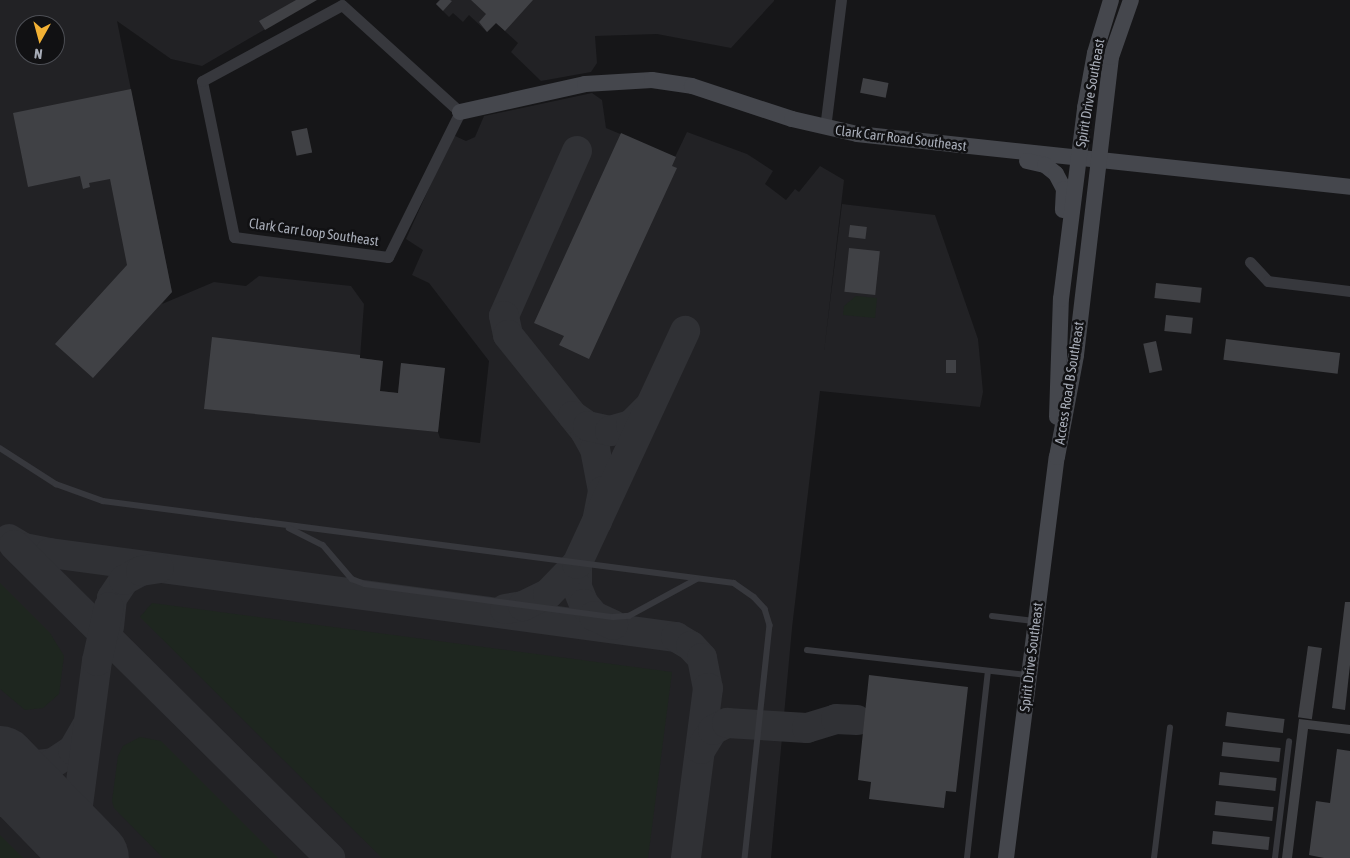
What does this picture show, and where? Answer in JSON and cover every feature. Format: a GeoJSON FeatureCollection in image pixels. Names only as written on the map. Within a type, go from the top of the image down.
{"type":"FeatureCollection","features":[{"type":"Feature","properties":{"kind":"street"},"geometry":{"type":"LineString","coordinates":[[825,128],[841,0]]}},
{"type":"Feature","properties":{"kind":"street","name":"Spirit Drive Southeast"},"geometry":{"type":"LineString","coordinates":[[1079,158],[1095,53],[1111,0]]}},
{"type":"Feature","properties":{"kind":"street","name":"Spirit Drive Southeast"},"geometry":{"type":"LineString","coordinates":[[1099,161],[1111,57],[1131,0]]}},
{"type":"Feature","properties":{"kind":"street","name":"Clark Carr Loop Southeast"},"geometry":{"type":"LineString","coordinates":[[342,5],[460,112],[388,257],[234,237],[202,81],[342,5]]}},
{"type":"Feature","properties":{"kind":"street","name":"Clark Carr Road Southeast"},"geometry":{"type":"LineString","coordinates":[[460,112],[585,84],[652,80],[719,94],[825,128],[1099,161],[1350,187]]}},
{"type":"Feature","properties":{"kind":"street"},"geometry":{"type":"LineString","coordinates":[[960,145],[978,156],[1040,163],[1060,181],[1065,196],[1056,270],[1061,298]]}},
{"type":"Feature","properties":{"kind":"street","name":"Access Road B Southeast"},"geometry":{"type":"LineString","coordinates":[[1056,457],[1061,298],[1079,158]]}},
{"type":"Feature","properties":{"kind":"street","name":"Access Road B Southeast"},"geometry":{"type":"LineString","coordinates":[[1056,457],[1076,355],[1099,161]]}},
{"type":"Feature","properties":{"kind":"street"},"geometry":{"type":"LineString","coordinates":[[1250,262],[1268,281],[1350,291]]}},
{"type":"Feature","properties":{"kind":"street","name":"Spirit Drive Southeast"},"geometry":{"type":"LineString","coordinates":[[1006,858],[1056,457]]}},
{"type":"Feature","properties":{"kind":"lane"},"geometry":{"type":"LineString","coordinates":[[0,448],[56,484],[103,501],[734,583],[754,596],[765,609],[770,625],[745,858]]}},
{"type":"Feature","properties":{"kind":"lane"},"geometry":{"type":"LineString","coordinates":[[269,523],[292,529],[316,541],[352,579],[365,584],[613,617],[629,616],[688,582],[704,578]]}},
{"type":"Feature","properties":{"kind":"lane"},"geometry":{"type":"LineString","coordinates":[[992,616],[1036,621]]}},
{"type":"Feature","properties":{"kind":"lane"},"geometry":{"type":"LineString","coordinates":[[807,650],[988,672],[1029,675]]}},
{"type":"Feature","properties":{"kind":"lane"},"geometry":{"type":"LineString","coordinates":[[967,858],[988,672]]}},
{"type":"Feature","properties":{"kind":"lane"},"geometry":{"type":"LineString","coordinates":[[1154,858],[1170,728]]}},
{"type":"Feature","properties":{"kind":"lane"},"geometry":{"type":"LineString","coordinates":[[1275,858],[1289,742]]}},
{"type":"Feature","properties":{"kind":"shaded area"},"geometry":{"type":"Polygon","coordinates":[[[0,0],[315,0],[202,66],[171,59],[117,21],[172,292],[162,304],[214,282],[246,286],[259,276],[351,286],[364,304],[360,358],[383,361],[380,391],[398,393],[401,363],[445,368],[438,432],[440,438],[480,443],[489,361],[429,283],[412,275],[423,250],[406,239],[453,135],[466,141],[475,137],[484,116],[592,93],[602,100],[606,128],[675,157],[687,132],[747,154],[773,171],[765,184],[786,200],[795,189],[799,192],[820,166],[844,180],[824,352],[842,204],[935,215],[978,339],[983,392],[980,407],[820,391],[792,628],[771,858],[0,858],[0,0]]]}},
{"type":"Feature","properties":{"kind":"shaded area"},"geometry":{"type":"Polygon","coordinates":[[[439,0],[774,1],[731,48],[657,34],[595,36],[597,63],[591,72],[541,81],[511,52],[518,43],[496,23],[487,32],[469,15],[463,22],[453,13],[449,17],[436,4],[439,0]]]}},
{"type":"Feature","properties":{"kind":"shaded area"},"geometry":{"type":"Polygon","coordinates":[[[856,296],[877,298],[875,318],[843,315],[844,306],[856,296]]]}},
{"type":"Feature","properties":{"kind":"shaded area"},"geometry":{"type":"Polygon","coordinates":[[[0,583],[50,633],[64,656],[59,694],[43,708],[25,710],[0,689],[0,583]]]}},
{"type":"Feature","properties":{"kind":"shaded area"},"geometry":{"type":"Polygon","coordinates":[[[152,603],[672,672],[648,858],[382,858],[140,617],[152,603]]]}},
{"type":"Feature","properties":{"kind":"shaded area"},"geometry":{"type":"Polygon","coordinates":[[[140,737],[161,741],[278,858],[163,858],[114,808],[112,801],[118,756],[123,746],[140,737]]]}},
{"type":"Feature","properties":{"kind":"shaded area"},"geometry":{"type":"Polygon","coordinates":[[[0,835],[23,858],[0,858],[0,835]]]}},
{"type":"Feature","properties":{"kind":"building"},"geometry":{"type":"Polygon","coordinates":[[[296,0],[317,0],[265,30],[259,21],[296,0]]]}},
{"type":"Feature","properties":{"kind":"building"},"geometry":{"type":"Polygon","coordinates":[[[440,0],[452,1],[443,11],[436,4],[440,0]]]}},
{"type":"Feature","properties":{"kind":"building"},"geometry":{"type":"Polygon","coordinates":[[[471,0],[533,0],[505,31],[496,23],[487,32],[479,22],[486,14],[471,0]]]}},
{"type":"Feature","properties":{"kind":"building"},"geometry":{"type":"Polygon","coordinates":[[[863,78],[889,83],[886,98],[860,93],[863,78]]]}},
{"type":"Feature","properties":{"kind":"building"},"geometry":{"type":"Polygon","coordinates":[[[131,89],[172,292],[93,378],[55,344],[127,265],[110,179],[89,183],[90,187],[83,189],[80,176],[28,187],[13,113],[131,89]]]}},
{"type":"Feature","properties":{"kind":"building"},"geometry":{"type":"Polygon","coordinates":[[[307,128],[312,152],[297,156],[291,131],[307,128]]]}},
{"type":"Feature","properties":{"kind":"building"},"geometry":{"type":"Polygon","coordinates":[[[621,133],[676,157],[672,166],[677,168],[589,359],[559,345],[564,336],[534,323],[621,133]]]}},
{"type":"Feature","properties":{"kind":"building"},"geometry":{"type":"Polygon","coordinates":[[[850,225],[867,227],[865,239],[849,237],[850,225]]]}},
{"type":"Feature","properties":{"kind":"building"},"geometry":{"type":"Polygon","coordinates":[[[849,248],[880,251],[875,295],[844,292],[849,248]]]}},
{"type":"Feature","properties":{"kind":"building"},"geometry":{"type":"Polygon","coordinates":[[[1156,283],[1202,288],[1200,303],[1154,298],[1156,283]]]}},
{"type":"Feature","properties":{"kind":"building"},"geometry":{"type":"Polygon","coordinates":[[[1166,315],[1193,318],[1191,334],[1164,331],[1166,315]]]}},
{"type":"Feature","properties":{"kind":"building"},"geometry":{"type":"Polygon","coordinates":[[[212,337],[360,355],[360,358],[383,361],[380,391],[398,393],[401,363],[445,368],[438,432],[204,409],[212,337]]]}},
{"type":"Feature","properties":{"kind":"building"},"geometry":{"type":"Polygon","coordinates":[[[1226,339],[1340,353],[1338,374],[1223,360],[1226,339]]]}},
{"type":"Feature","properties":{"kind":"building"},"geometry":{"type":"Polygon","coordinates":[[[1156,341],[1162,370],[1150,373],[1143,344],[1156,341]]]}},
{"type":"Feature","properties":{"kind":"building"},"geometry":{"type":"Polygon","coordinates":[[[946,360],[956,360],[956,373],[946,373],[946,360]]]}},
{"type":"Feature","properties":{"kind":"building"},"geometry":{"type":"Polygon","coordinates":[[[1345,602],[1350,602],[1350,665],[1345,710],[1332,708],[1345,602]]]}},
{"type":"Feature","properties":{"kind":"building"},"geometry":{"type":"Polygon","coordinates":[[[1308,646],[1322,648],[1312,719],[1298,717],[1308,646]]]}},
{"type":"Feature","properties":{"kind":"building"},"geometry":{"type":"Polygon","coordinates":[[[869,675],[968,687],[956,792],[946,791],[944,808],[869,799],[871,782],[858,780],[869,675]]]}},
{"type":"Feature","properties":{"kind":"building"},"geometry":{"type":"Polygon","coordinates":[[[1227,712],[1285,719],[1283,733],[1225,726],[1227,712]]]}},
{"type":"Feature","properties":{"kind":"building"},"geometry":{"type":"Polygon","coordinates":[[[1299,719],[1350,725],[1350,734],[1308,729],[1292,858],[1282,858],[1299,719]]]}},
{"type":"Feature","properties":{"kind":"building"},"geometry":{"type":"Polygon","coordinates":[[[1223,742],[1281,748],[1279,762],[1222,756],[1223,742]]]}},
{"type":"Feature","properties":{"kind":"building"},"geometry":{"type":"Polygon","coordinates":[[[1337,749],[1350,751],[1350,858],[1324,858],[1309,855],[1316,801],[1330,803],[1337,749]]]}},
{"type":"Feature","properties":{"kind":"building"},"geometry":{"type":"Polygon","coordinates":[[[1220,772],[1277,778],[1275,791],[1219,785],[1220,772]]]}},
{"type":"Feature","properties":{"kind":"building"},"geometry":{"type":"Polygon","coordinates":[[[1216,801],[1274,807],[1272,821],[1215,815],[1216,801]]]}},
{"type":"Feature","properties":{"kind":"building"},"geometry":{"type":"Polygon","coordinates":[[[1213,831],[1270,837],[1268,850],[1212,844],[1213,831]]]}},
{"type":"Feature","properties":{"kind":"taxiway"},"geometry":{"type":"LineString","coordinates":[[577,151],[504,316],[508,335],[585,431],[595,449],[603,491],[597,521]]}},
{"type":"Feature","properties":{"kind":"taxiway"},"geometry":{"type":"LineString","coordinates":[[505,609],[523,606],[548,594],[577,564],[685,331]]}},
{"type":"Feature","properties":{"kind":"taxiway"},"geometry":{"type":"LineString","coordinates":[[573,416],[588,426],[610,431],[631,425],[649,407]]}},
{"type":"Feature","properties":{"kind":"taxiway"},"geometry":{"type":"LineString","coordinates":[[9,539],[24,548],[50,553],[676,637],[691,646],[702,658],[708,688],[686,858]]}},
{"type":"Feature","properties":{"kind":"taxiway"},"geometry":{"type":"LineString","coordinates":[[14,545],[330,858]]}},
{"type":"Feature","properties":{"kind":"taxiway"},"geometry":{"type":"LineString","coordinates":[[577,564],[577,587],[584,604],[594,616],[613,625]]}},
{"type":"Feature","properties":{"kind":"taxiway"},"geometry":{"type":"LineString","coordinates":[[109,627],[112,598],[124,580],[141,571],[159,568]]}},
{"type":"Feature","properties":{"kind":"taxiway"},"geometry":{"type":"LineString","coordinates":[[71,858],[97,661],[109,607]]}},
{"type":"Feature","properties":{"kind":"taxiway"},"geometry":{"type":"LineString","coordinates":[[701,749],[713,730],[727,723],[807,728],[836,719],[857,720]]}},
{"type":"Feature","properties":{"kind":"taxiway"},"geometry":{"type":"LineString","coordinates":[[0,758],[29,766],[53,763],[73,750],[87,726]]}},
{"type":"Feature","properties":{"kind":"taxiway"},"geometry":{"type":"LineString","coordinates":[[0,764],[57,826],[69,858]]}},
{"type":"Feature","properties":{"kind":"runway"},"geometry":{"type":"LineString","coordinates":[[0,763],[92,858]]}}]}
